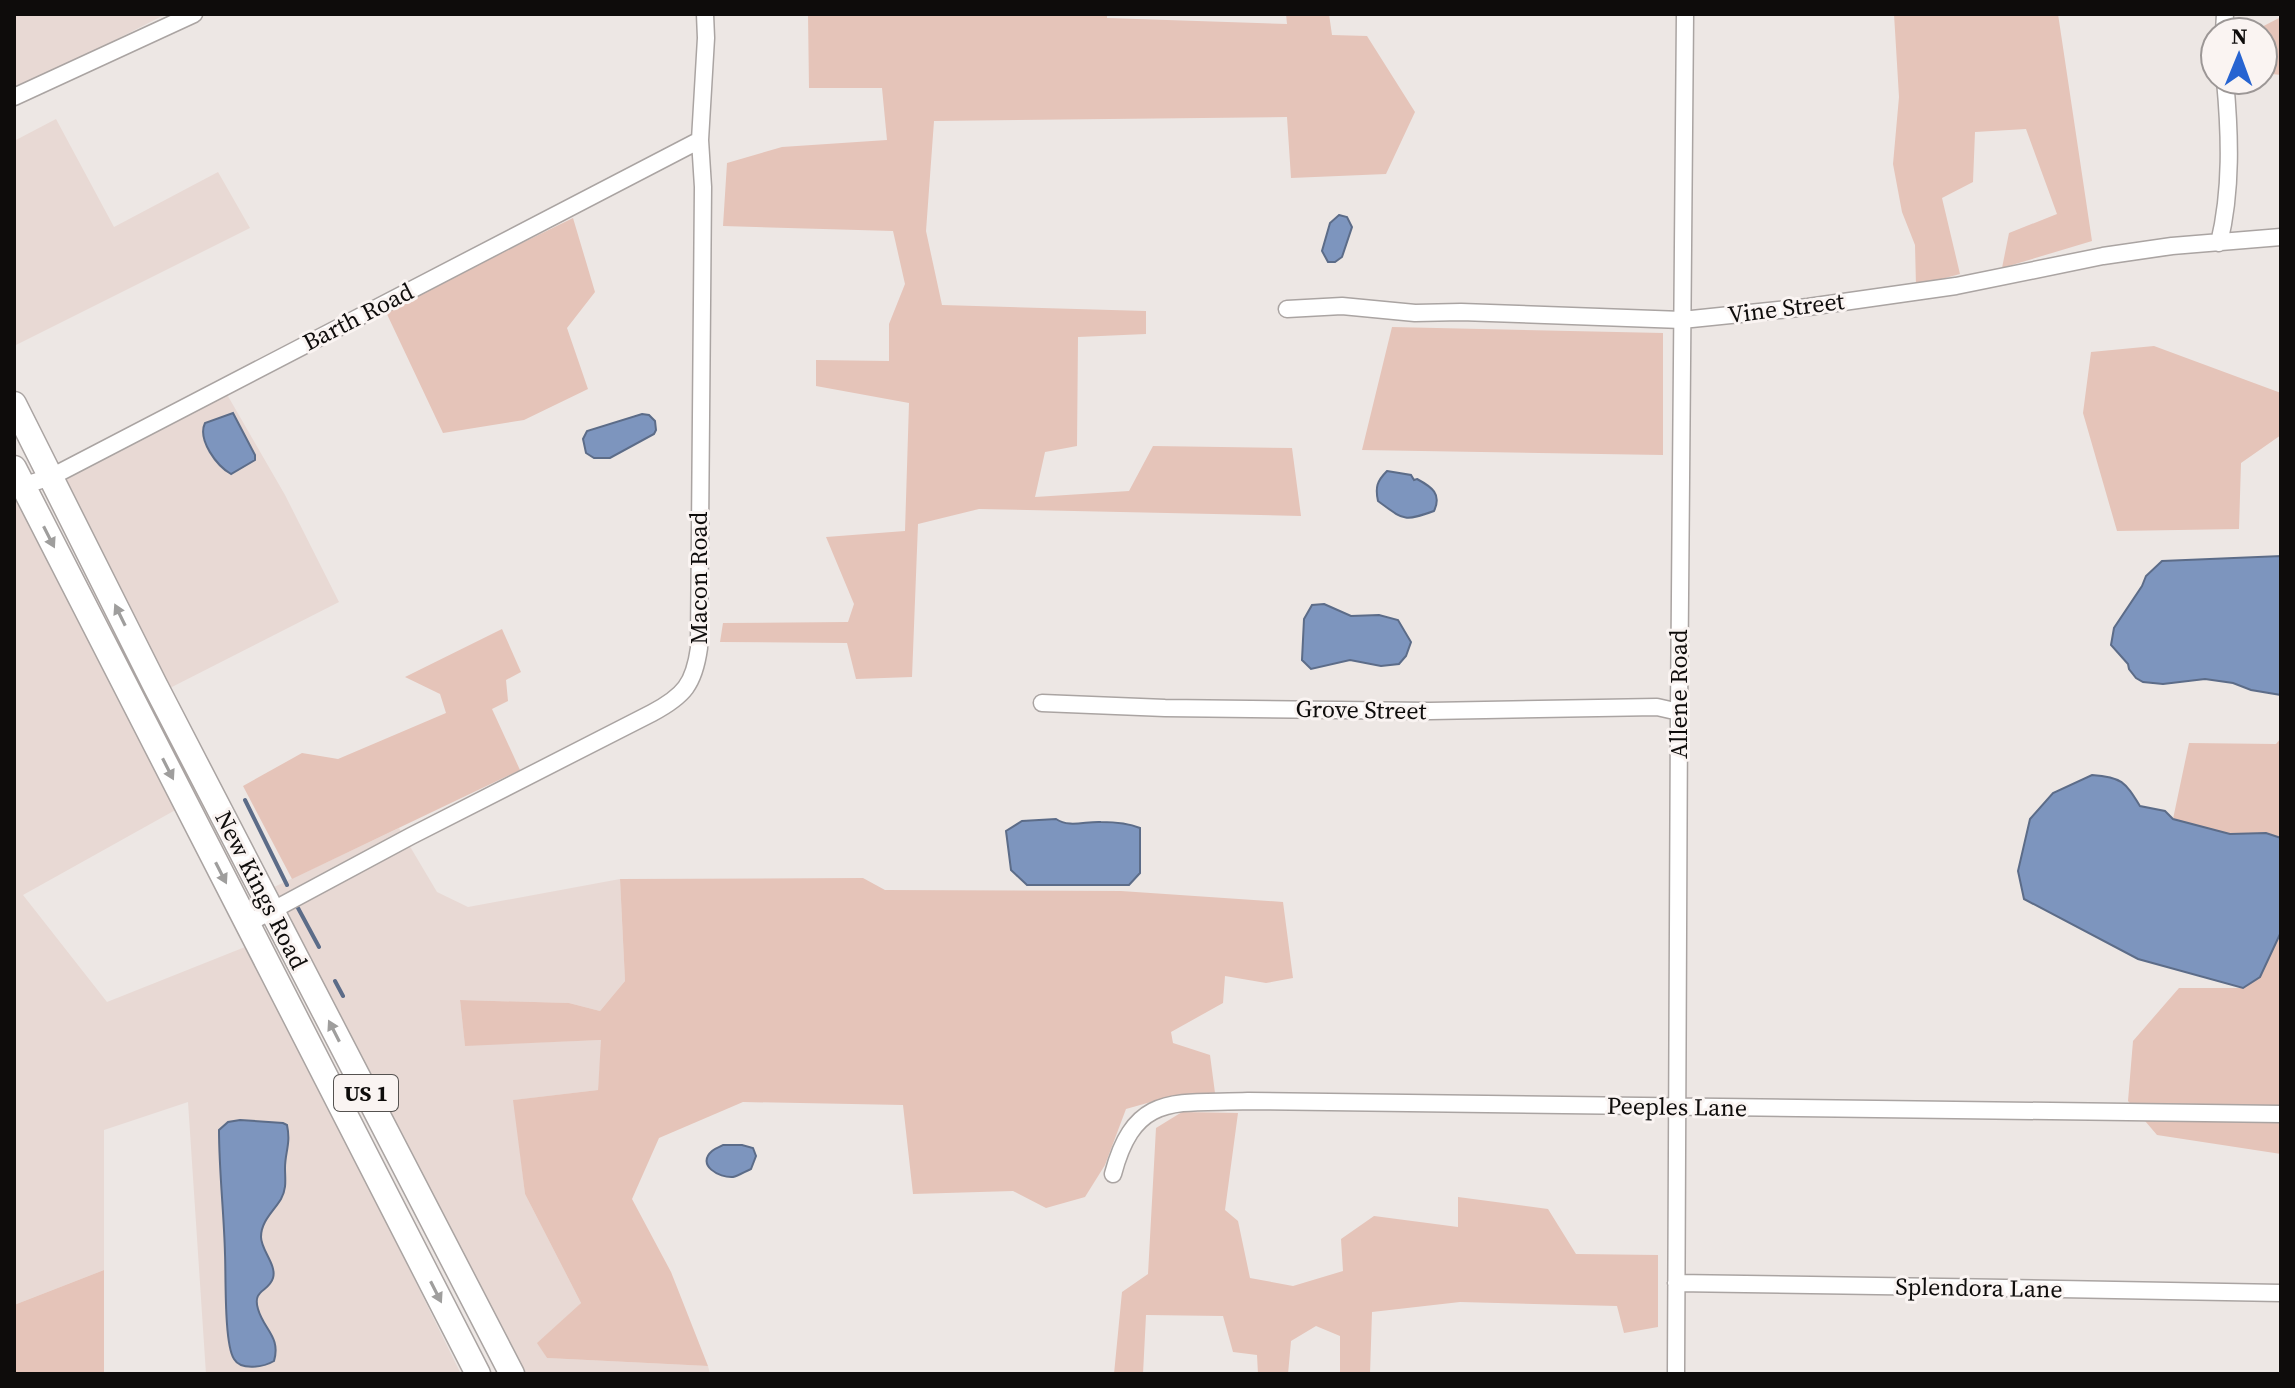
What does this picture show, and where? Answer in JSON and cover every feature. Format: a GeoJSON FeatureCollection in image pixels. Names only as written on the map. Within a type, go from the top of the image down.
{"type":"FeatureCollection","features":[{"type":"Feature","properties":{"kind":"highway","name":"New Kings Road"},"geometry":{"type":"LineString","coordinates":[[14,404],[271,910],[512,1374]]}},
{"type":"Feature","properties":{"kind":"highway","name":"New Kings Road"},"geometry":{"type":"LineString","coordinates":[[17,480],[478,1374]]}},
{"type":"Feature","properties":{"kind":"highway"},"geometry":{"type":"LineString","coordinates":[[293,1013],[341,1075],[369,1127],[376,1135],[390,1139]]}},
{"type":"Feature","properties":{"kind":"highway"},"geometry":{"type":"LineString","coordinates":[[364,1153],[374,1153],[383,1159],[432,1254],[482,1316]]}},
{"type":"Feature","properties":{"kind":"street"},"geometry":{"type":"LineString","coordinates":[[14,97],[194,14]]}},
{"type":"Feature","properties":{"kind":"street","name":"Macon Road"},"geometry":{"type":"LineString","coordinates":[[247,924],[652,713],[681,695],[689,685],[699,648],[703,187],[700,140],[705,14]]}},
{"type":"Feature","properties":{"kind":"street","name":"Allene Road"},"geometry":{"type":"LineString","coordinates":[[1676,1374],[1685,14]]}},
{"type":"Feature","properties":{"kind":"street"},"geometry":{"type":"LineString","coordinates":[[2219,243],[2227,213],[2229,185],[2226,96]]}},
{"type":"Feature","properties":{"kind":"street","name":"Barth Road"},"geometry":{"type":"LineString","coordinates":[[17,480],[51,477],[700,140]]}},
{"type":"Feature","properties":{"kind":"street","name":"Vine Street"},"geometry":{"type":"LineString","coordinates":[[1287,309],[1342,306],[1415,313],[1682,320],[1808,307],[1956,286],[2103,256],[2172,246],[2281,237]]}},
{"type":"Feature","properties":{"kind":"street","name":"Grove Street"},"geometry":{"type":"LineString","coordinates":[[1042,703],[1165,708],[1430,711],[1657,707],[1679,712]]}},
{"type":"Feature","properties":{"kind":"street","name":"Peeples Lane"},"geometry":{"type":"LineString","coordinates":[[1113,1174],[1124,1140],[1136,1122],[1149,1112],[1180,1104],[1248,1101],[2281,1114]]}},
{"type":"Feature","properties":{"kind":"street","name":"Splendora Lane"},"geometry":{"type":"LineString","coordinates":[[1676,1283],[2281,1293]]}},
{"type":"Feature","properties":{"kind":"shaded area"},"geometry":{"type":"Polygon","coordinates":[[[14,14],[166,14],[14,92],[14,14]]]}},
{"type":"Feature","properties":{"kind":"shaded area"},"geometry":{"type":"Polygon","coordinates":[[[808,14],[1107,14],[1107,18],[1287,24],[1286,14],[1329,14],[1332,35],[1367,36],[1415,112],[1386,174],[1291,178],[1287,117],[934,121],[926,231],[942,305],[1146,311],[1146,334],[1078,337],[1077,446],[1045,452],[1035,497],[1129,491],[1153,446],[1292,448],[1301,516],[979,509],[918,524],[912,677],[856,679],[847,643],[720,642],[723,623],[848,622],[854,604],[826,537],[905,531],[909,403],[816,386],[816,360],[889,361],[889,324],[905,284],[893,231],[723,226],[727,163],[782,147],[887,140],[882,88],[809,88],[808,14]]]}},
{"type":"Feature","properties":{"kind":"shaded area"},"geometry":{"type":"Polygon","coordinates":[[[1894,14],[2058,14],[2092,241],[2002,268],[2009,233],[2057,214],[2026,129],[1975,132],[1973,182],[1942,198],[1960,274],[1916,286],[1915,245],[1902,212],[1893,164],[1899,97],[1894,14]]]}},
{"type":"Feature","properties":{"kind":"shaded area"},"geometry":{"type":"Polygon","coordinates":[[[2281,17],[2281,75],[2279,75],[2281,17]]]}},
{"type":"Feature","properties":{"kind":"shaded area"},"geometry":{"type":"Polygon","coordinates":[[[56,119],[114,227],[218,172],[250,228],[14,346],[14,141],[56,119]]]}},
{"type":"Feature","properties":{"kind":"shaded area"},"geometry":{"type":"Polygon","coordinates":[[[573,218],[595,292],[567,328],[588,389],[524,420],[443,433],[385,310],[573,218]]]}},
{"type":"Feature","properties":{"kind":"shaded area"},"geometry":{"type":"Polygon","coordinates":[[[1392,327],[1663,333],[1663,455],[1362,450],[1392,327]]]}},
{"type":"Feature","properties":{"kind":"shaded area"},"geometry":{"type":"Polygon","coordinates":[[[2154,346],[2281,393],[2281,435],[2241,463],[2239,529],[2117,531],[2083,413],[2091,352],[2154,346]]]}},
{"type":"Feature","properties":{"kind":"shaded area"},"geometry":{"type":"Polygon","coordinates":[[[225,391],[285,495],[339,602],[166,690],[62,478],[225,391]]]}},
{"type":"Feature","properties":{"kind":"shaded area"},"geometry":{"type":"Polygon","coordinates":[[[14,488],[179,808],[23,895],[107,1002],[245,947],[328,1104],[461,1374],[206,1374],[188,1102],[104,1130],[104,1270],[14,1305],[14,488]]]}},
{"type":"Feature","properties":{"kind":"shaded area"},"geometry":{"type":"Polygon","coordinates":[[[502,629],[521,672],[506,680],[508,701],[492,709],[520,770],[292,879],[243,786],[302,753],[338,759],[446,713],[440,694],[405,677],[502,629]]]}},
{"type":"Feature","properties":{"kind":"shaded area"},"geometry":{"type":"Polygon","coordinates":[[[2281,738],[2281,838],[2266,833],[2230,834],[2173,819],[2189,743],[2276,744],[2281,738]]]}},
{"type":"Feature","properties":{"kind":"shaded area"},"geometry":{"type":"Polygon","coordinates":[[[399,828],[437,892],[468,907],[620,879],[625,981],[600,1011],[569,1003],[460,1000],[465,1045],[602,1040],[598,1090],[514,1100],[525,1194],[581,1303],[538,1343],[547,1358],[708,1366],[710,1374],[523,1374],[272,888],[399,828]]]}},
{"type":"Feature","properties":{"kind":"shaded area"},"geometry":{"type":"Polygon","coordinates":[[[863,878],[885,890],[1121,891],[1283,902],[1293,978],[1266,983],[1225,976],[1223,1003],[1171,1032],[1173,1043],[1210,1055],[1215,1093],[1172,1096],[1126,1109],[1105,1165],[1085,1197],[1046,1208],[1013,1191],[913,1194],[903,1105],[743,1102],[659,1138],[632,1199],[671,1272],[708,1366],[547,1358],[537,1343],[581,1303],[525,1194],[513,1100],[598,1090],[601,1040],[465,1046],[460,1000],[569,1003],[600,1011],[625,981],[620,879],[863,878]]]}},
{"type":"Feature","properties":{"kind":"shaded area"},"geometry":{"type":"Polygon","coordinates":[[[2281,932],[2281,1154],[2157,1135],[2128,1101],[2133,1041],[2179,988],[2243,988],[2260,977],[2281,932]]]}},
{"type":"Feature","properties":{"kind":"shaded area"},"geometry":{"type":"Polygon","coordinates":[[[1182,1112],[1238,1113],[1225,1210],[1238,1221],[1250,1278],[1293,1286],[1343,1271],[1341,1239],[1374,1216],[1458,1227],[1458,1197],[1548,1209],[1576,1254],[1658,1255],[1658,1327],[1624,1333],[1617,1306],[1460,1302],[1372,1312],[1370,1374],[1340,1374],[1340,1336],[1316,1326],[1291,1341],[1288,1374],[1258,1374],[1257,1355],[1233,1352],[1223,1316],[1146,1315],[1143,1374],[1114,1374],[1122,1292],[1148,1274],[1156,1128],[1182,1112]]]}},
{"type":"Feature","properties":{"kind":"shaded area"},"geometry":{"type":"Polygon","coordinates":[[[104,1270],[104,1374],[14,1374],[14,1305],[104,1270]]]}},
{"type":"Feature","properties":{"kind":"water"},"geometry":{"type":"Polygon","coordinates":[[[1339,215],[1347,217],[1352,227],[1342,257],[1328,262],[1322,251],[1330,223],[1339,215]]]}},
{"type":"Feature","properties":{"kind":"water"},"geometry":{"type":"Polygon","coordinates":[[[233,413],[255,460],[231,474],[210,452],[203,430],[205,423],[233,413]]]}},
{"type":"Feature","properties":{"kind":"water"},"geometry":{"type":"Polygon","coordinates":[[[642,414],[649,415],[655,421],[654,434],[610,458],[594,458],[586,453],[583,439],[587,431],[642,414]]]}},
{"type":"Feature","properties":{"kind":"water"},"geometry":{"type":"Polygon","coordinates":[[[1387,471],[1411,475],[1414,480],[1431,488],[1437,500],[1434,511],[1404,517],[1378,501],[1378,484],[1387,471]]]}},
{"type":"Feature","properties":{"kind":"water"},"geometry":{"type":"Polygon","coordinates":[[[2281,556],[2281,695],[2205,679],[2163,684],[2143,682],[2136,678],[2111,645],[2114,628],[2146,576],[2162,561],[2281,556]]]}},
{"type":"Feature","properties":{"kind":"water"},"geometry":{"type":"Polygon","coordinates":[[[1324,604],[1351,616],[1379,615],[1398,620],[1411,642],[1406,656],[1399,664],[1381,666],[1350,660],[1311,669],[1302,660],[1304,619],[1312,605],[1324,604]]]}},
{"type":"Feature","properties":{"kind":"water"},"geometry":{"type":"Polygon","coordinates":[[[2092,775],[2122,782],[2140,806],[2165,811],[2173,819],[2230,834],[2266,833],[2281,838],[2281,932],[2260,977],[2243,988],[2138,959],[2024,899],[2018,871],[2030,819],[2053,793],[2092,775]]]}},
{"type":"Feature","properties":{"kind":"water"},"geometry":{"type":"Polygon","coordinates":[[[1056,819],[1072,824],[1111,822],[1140,828],[1140,873],[1129,885],[1027,885],[1011,870],[1006,831],[1022,821],[1056,819]]]}},
{"type":"Feature","properties":{"kind":"water"},"geometry":{"type":"Polygon","coordinates":[[[228,1122],[283,1123],[287,1125],[288,1137],[284,1191],[265,1221],[261,1237],[274,1273],[271,1283],[257,1298],[276,1353],[274,1361],[253,1367],[237,1363],[234,1359],[226,1309],[219,1130],[228,1122]]]}},
{"type":"Feature","properties":{"kind":"water"},"geometry":{"type":"Polygon","coordinates":[[[723,1145],[753,1148],[756,1156],[751,1169],[733,1177],[711,1170],[708,1156],[723,1145]]]}},
{"type":"Feature","properties":{"kind":"waterway"},"geometry":{"type":"LineString","coordinates":[[245,800],[287,885]]}},
{"type":"Feature","properties":{"kind":"waterway"},"geometry":{"type":"LineString","coordinates":[[298,908],[319,947]]}},
{"type":"Feature","properties":{"kind":"waterway"},"geometry":{"type":"LineString","coordinates":[[335,981],[343,996]]}}]}
